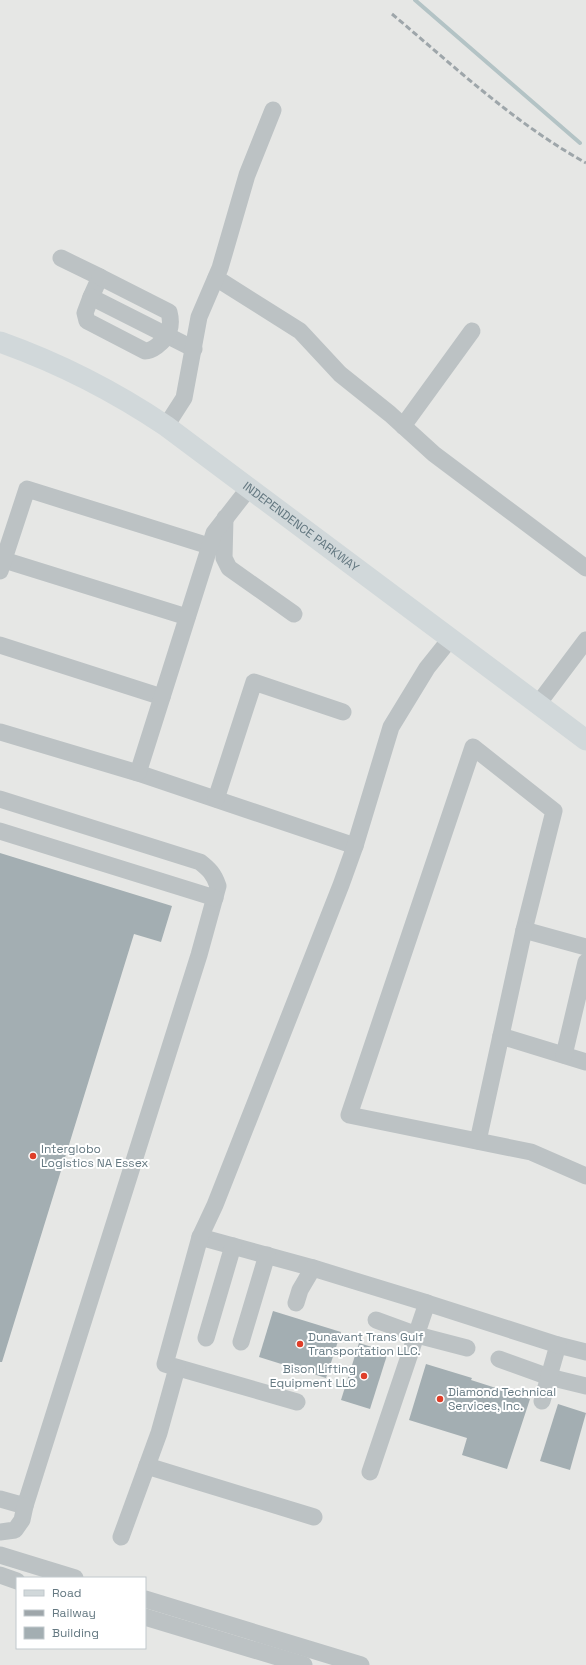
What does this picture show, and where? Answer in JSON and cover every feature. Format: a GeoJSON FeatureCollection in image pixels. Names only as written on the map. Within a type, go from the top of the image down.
{"type":"FeatureCollection","features":[{"type":"Feature","properties":{"kind":"main road","name":"INDEPENDENCE PARKWAY"},"geometry":{"type":"LineString","coordinates":[[0,342],[64,367],[90,380],[121,397],[166,426],[586,740]]}},
{"type":"Feature","properties":{"kind":"lane"},"geometry":{"type":"LineString","coordinates":[[166,426],[184,398],[199,316],[220,268],[247,175],[273,110]]}},
{"type":"Feature","properties":{"kind":"lane"},"geometry":{"type":"LineString","coordinates":[[61,258],[100,277],[169,312],[170,323],[168,336],[154,349],[145,350],[87,321],[85,317],[96,300],[100,277]]}},
{"type":"Feature","properties":{"kind":"lane"},"geometry":{"type":"LineString","coordinates":[[216,278],[300,331],[340,374],[403,426],[434,454],[586,568]]}},
{"type":"Feature","properties":{"kind":"lane"},"geometry":{"type":"LineString","coordinates":[[96,300],[194,349]]}},
{"type":"Feature","properties":{"kind":"lane"},"geometry":{"type":"LineString","coordinates":[[403,426],[472,331]]}},
{"type":"Feature","properties":{"kind":"lane"},"geometry":{"type":"LineString","coordinates":[[138,773],[214,533],[249,488]]}},
{"type":"Feature","properties":{"kind":"lane"},"geometry":{"type":"LineString","coordinates":[[187,617],[2,565],[27,489],[209,546]]}},
{"type":"Feature","properties":{"kind":"lane"},"geometry":{"type":"LineString","coordinates":[[225,518],[224,558],[229,568],[294,614]]}},
{"type":"Feature","properties":{"kind":"lane"},"geometry":{"type":"LineString","coordinates":[[297,1402],[165,1364],[200,1237],[215,1205],[338,892],[355,846],[391,727],[427,668],[451,638]]}},
{"type":"Feature","properties":{"kind":"lane"},"geometry":{"type":"LineString","coordinates":[[538,704],[586,640]]}},
{"type":"Feature","properties":{"kind":"lane"},"geometry":{"type":"LineString","coordinates":[[0,645],[162,697]]}},
{"type":"Feature","properties":{"kind":"lane"},"geometry":{"type":"LineString","coordinates":[[216,799],[254,682],[343,712]]}},
{"type":"Feature","properties":{"kind":"lane"},"geometry":{"type":"LineString","coordinates":[[0,732],[138,773],[355,846]]}},
{"type":"Feature","properties":{"kind":"lane"},"geometry":{"type":"LineString","coordinates":[[478,1141],[524,930],[554,811],[473,747],[349,1115],[531,1152],[586,1176]]}},
{"type":"Feature","properties":{"kind":"lane"},"geometry":{"type":"LineString","coordinates":[[0,799],[200,862],[210,869],[218,886],[196,962],[25,1506],[22,1520],[15,1530],[0,1532]]}},
{"type":"Feature","properties":{"kind":"lane"},"geometry":{"type":"LineString","coordinates":[[0,831],[215,898]]}},
{"type":"Feature","properties":{"kind":"lane"},"geometry":{"type":"LineString","coordinates":[[524,930],[586,947]]}},
{"type":"Feature","properties":{"kind":"lane"},"geometry":{"type":"LineString","coordinates":[[564,1055],[586,962]]}},
{"type":"Feature","properties":{"kind":"lane"},"geometry":{"type":"LineString","coordinates":[[501,1036],[586,1062]]}},
{"type":"Feature","properties":{"kind":"lane"},"geometry":{"type":"LineString","coordinates":[[200,1237],[313,1268],[558,1345],[586,1352]]}},
{"type":"Feature","properties":{"kind":"lane"},"geometry":{"type":"LineString","coordinates":[[206,1338],[233,1246]]}},
{"type":"Feature","properties":{"kind":"lane"},"geometry":{"type":"LineString","coordinates":[[241,1342],[267,1255]]}},
{"type":"Feature","properties":{"kind":"lane"},"geometry":{"type":"LineString","coordinates":[[296,1303],[300,1290],[313,1268]]}},
{"type":"Feature","properties":{"kind":"lane"},"geometry":{"type":"LineString","coordinates":[[370,1472],[428,1303]]}},
{"type":"Feature","properties":{"kind":"lane"},"geometry":{"type":"LineString","coordinates":[[376,1320],[417,1335],[467,1348]]}},
{"type":"Feature","properties":{"kind":"lane"},"geometry":{"type":"LineString","coordinates":[[542,1400],[558,1345]]}},
{"type":"Feature","properties":{"kind":"lane"},"geometry":{"type":"LineString","coordinates":[[498,1359],[549,1377],[586,1386]]}},
{"type":"Feature","properties":{"kind":"lane"},"geometry":{"type":"LineString","coordinates":[[121,1537],[159,1433],[177,1368]]}},
{"type":"Feature","properties":{"kind":"lane"},"geometry":{"type":"LineString","coordinates":[[147,1466],[314,1517]]}},
{"type":"Feature","properties":{"kind":"lane"},"geometry":{"type":"LineString","coordinates":[[0,1499],[25,1506]]}},
{"type":"Feature","properties":{"kind":"lane"},"geometry":{"type":"LineString","coordinates":[[0,1555],[72,1577]]}},
{"type":"Feature","properties":{"kind":"lane"},"geometry":{"type":"LineString","coordinates":[[0,1576],[16,1581]]}},
{"type":"Feature","properties":{"kind":"lane"},"geometry":{"type":"LineString","coordinates":[[146,1599],[361,1665]]}},
{"type":"Feature","properties":{"kind":"lane"},"geometry":{"type":"LineString","coordinates":[[146,1617],[304,1665]]}},
{"type":"Feature","properties":{"kind":"shaded area"},"geometry":{"type":"Polygon","coordinates":[[[0,0],[586,0],[586,1665],[0,1665],[0,0]]]}},
{"type":"Feature","properties":{"kind":"building","name":"Interglobo Logistics NA Essex"},"geometry":{"type":"Polygon","coordinates":[[[0,853],[172,906],[161,942],[134,934],[2,1362],[0,1362],[0,853]]]}},
{"type":"Feature","properties":{"kind":"building","name":"Dunavant Trans Gulf Transportation LLC."},"geometry":{"type":"Polygon","coordinates":[[[273,1311],[341,1332],[326,1378],[259,1357],[273,1311]]]}},
{"type":"Feature","properties":{"kind":"building","name":"Bison Lifting Equipment LLC"},"geometry":{"type":"Polygon","coordinates":[[[359,1343],[388,1352],[370,1409],[341,1400],[359,1343]]]}},
{"type":"Feature","properties":{"kind":"building"},"geometry":{"type":"Polygon","coordinates":[[[426,1364],[472,1378],[471,1380],[530,1399],[507,1469],[462,1455],[467,1438],[409,1420],[426,1364]]]}},
{"type":"Feature","properties":{"kind":"building"},"geometry":{"type":"Polygon","coordinates":[[[558,1404],[586,1413],[570,1470],[540,1461],[558,1404]]]}},
{"type":"Feature","properties":{"kind":"waterway"},"geometry":{"type":"LineString","coordinates":[[415,0],[580,143]]}},
{"type":"Feature","properties":{"kind":"railway"},"geometry":{"type":"LineString","coordinates":[[392,14],[462,74],[510,112],[534,130],[586,163]]}},
{"type":"Feature","properties":{"kind":"place","name":"Interglobo Logistics NA Essex"},"geometry":{"type":"Point","coordinates":[33,1156]}},
{"type":"Feature","properties":{"kind":"place","name":"Dunavant Trans Gulf Transportation LLC."},"geometry":{"type":"Point","coordinates":[300,1344]}},
{"type":"Feature","properties":{"kind":"place","name":"Bison Lifting Equipment LLC"},"geometry":{"type":"Point","coordinates":[364,1376]}},
{"type":"Feature","properties":{"kind":"place","name":"Diamond Technical Services, Inc."},"geometry":{"type":"Point","coordinates":[440,1399]}}]}
